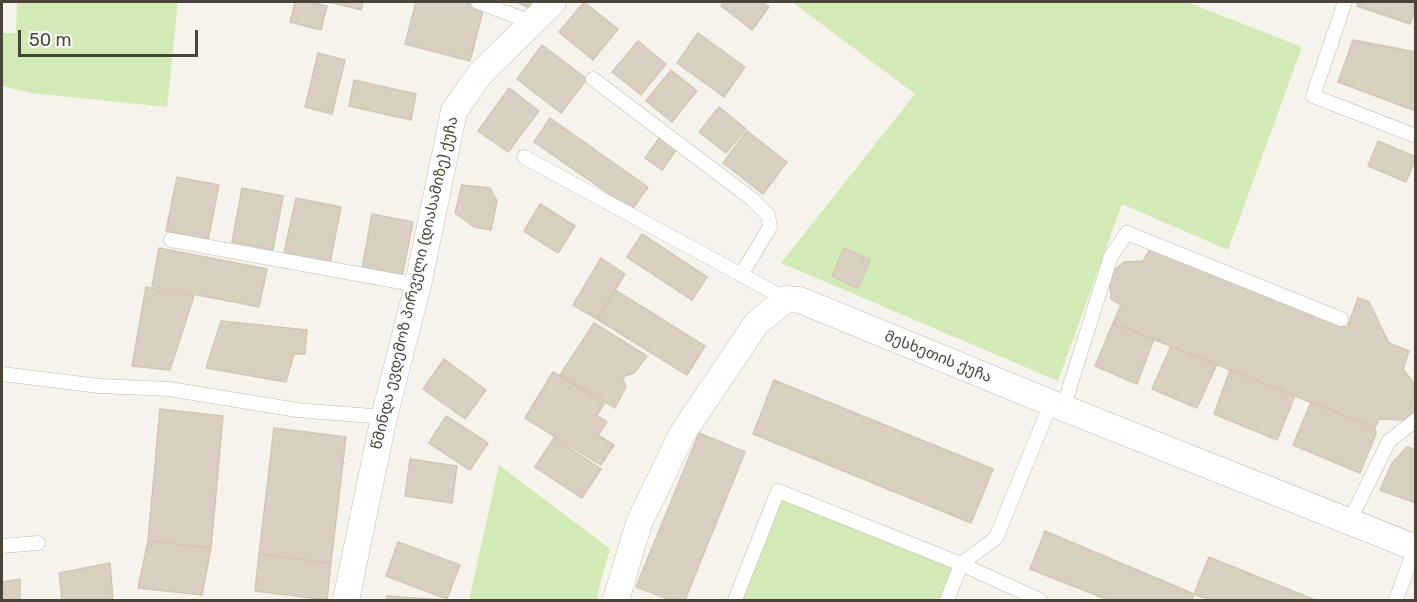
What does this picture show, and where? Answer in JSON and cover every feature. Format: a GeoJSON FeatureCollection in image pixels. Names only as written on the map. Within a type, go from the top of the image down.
{"type":"FeatureCollection","features":[{"type":"Feature","properties":{"kind":"street","name":"წმინდა ევდემოზ პირველი (დიასამიზე) ქუჩა"},"geometry":{"type":"LineString","coordinates":[[346,600],[384,417],[418,285],[454,111],[480,74],[553,2]]}},
{"type":"Feature","properties":{"kind":"street","name":"მესხეთის ქუჩა"},"geometry":{"type":"LineString","coordinates":[[786,299],[800,300],[1057,406],[1415,548]]}},
{"type":"Feature","properties":{"kind":"street"},"geometry":{"type":"LineString","coordinates":[[616,600],[639,523],[682,434],[756,324],[786,299]]}},
{"type":"Feature","properties":{"kind":"lane"},"geometry":{"type":"LineString","coordinates":[[478,2],[531,22]]}},
{"type":"Feature","properties":{"kind":"lane"},"geometry":{"type":"LineString","coordinates":[[1345,2],[1314,96],[1416,135]]}},
{"type":"Feature","properties":{"kind":"lane"},"geometry":{"type":"LineString","coordinates":[[593,79],[752,198],[768,215],[770,227],[741,275]]}},
{"type":"Feature","properties":{"kind":"lane"},"geometry":{"type":"LineString","coordinates":[[524,157],[786,299]]}},
{"type":"Feature","properties":{"kind":"lane"},"geometry":{"type":"LineString","coordinates":[[947,600],[961,564],[996,538],[1057,406],[1111,256],[1126,233],[1341,319]]}},
{"type":"Feature","properties":{"kind":"lane"},"geometry":{"type":"LineString","coordinates":[[171,240],[418,285]]}},
{"type":"Feature","properties":{"kind":"lane"},"geometry":{"type":"LineString","coordinates":[[2,374],[99,386],[169,388],[297,410],[384,417]]}},
{"type":"Feature","properties":{"kind":"lane"},"geometry":{"type":"LineString","coordinates":[[1349,522],[1389,441],[1416,420]]}},
{"type":"Feature","properties":{"kind":"lane"},"geometry":{"type":"LineString","coordinates":[[735,600],[778,491],[961,564],[1040,600]]}},
{"type":"Feature","properties":{"kind":"lane"},"geometry":{"type":"LineString","coordinates":[[2,546],[38,543]]}},
{"type":"Feature","properties":{"kind":"lane"},"geometry":{"type":"LineString","coordinates":[[1396,600],[1415,548]]}},
{"type":"Feature","properties":{"kind":"green space"},"geometry":{"type":"Polygon","coordinates":[[[17,2],[178,2],[167,107],[31,93],[2,86],[2,33],[16,33],[17,2]]]}},
{"type":"Feature","properties":{"kind":"green space"},"geometry":{"type":"Polygon","coordinates":[[[792,2],[1187,2],[1302,47],[1228,250],[1122,204],[1058,381],[781,263],[915,94],[792,2]]]}},
{"type":"Feature","properties":{"kind":"green space"},"geometry":{"type":"Polygon","coordinates":[[[499,465],[610,549],[597,600],[469,600],[499,465]]]}},
{"type":"Feature","properties":{"kind":"green space"},"geometry":{"type":"Polygon","coordinates":[[[778,491],[961,564],[947,600],[735,600],[778,491]]]}},
{"type":"Feature","properties":{"kind":"building"},"geometry":{"type":"Polygon","coordinates":[[[295,2],[327,6],[321,30],[290,22],[295,2]]]}},
{"type":"Feature","properties":{"kind":"building"},"geometry":{"type":"Polygon","coordinates":[[[330,2],[363,2],[361,10],[330,2]]]}},
{"type":"Feature","properties":{"kind":"building"},"geometry":{"type":"Polygon","coordinates":[[[416,2],[462,2],[484,7],[470,61],[405,44],[416,2]]]}},
{"type":"Feature","properties":{"kind":"building"},"geometry":{"type":"Polygon","coordinates":[[[516,2],[531,2],[528,7],[516,2]]]}},
{"type":"Feature","properties":{"kind":"building"},"geometry":{"type":"Polygon","coordinates":[[[584,2],[618,29],[593,60],[559,32],[584,2]]]}},
{"type":"Feature","properties":{"kind":"building"},"geometry":{"type":"Polygon","coordinates":[[[724,2],[762,2],[769,7],[752,30],[721,6],[724,2]]]}},
{"type":"Feature","properties":{"kind":"building"},"geometry":{"type":"Polygon","coordinates":[[[1358,2],[1416,2],[1416,9],[1410,24],[1357,6],[1358,2]]]}},
{"type":"Feature","properties":{"kind":"building"},"geometry":{"type":"Polygon","coordinates":[[[698,33],[745,67],[724,97],[677,63],[698,33]]]}},
{"type":"Feature","properties":{"kind":"building"},"geometry":{"type":"Polygon","coordinates":[[[1353,40],[1416,52],[1416,111],[1338,82],[1353,40]]]}},
{"type":"Feature","properties":{"kind":"building"},"geometry":{"type":"Polygon","coordinates":[[[638,41],[666,64],[641,95],[612,72],[638,41]]]}},
{"type":"Feature","properties":{"kind":"building"},"geometry":{"type":"Polygon","coordinates":[[[542,45],[587,79],[561,113],[517,79],[542,45]]]}},
{"type":"Feature","properties":{"kind":"building"},"geometry":{"type":"Polygon","coordinates":[[[318,53],[345,60],[332,114],[305,107],[318,53]]]}},
{"type":"Feature","properties":{"kind":"building"},"geometry":{"type":"Polygon","coordinates":[[[671,70],[697,91],[672,122],[646,101],[671,70]]]}},
{"type":"Feature","properties":{"kind":"building"},"geometry":{"type":"Polygon","coordinates":[[[354,80],[416,94],[411,120],[349,106],[354,80]]]}},
{"type":"Feature","properties":{"kind":"building"},"geometry":{"type":"Polygon","coordinates":[[[509,88],[539,111],[508,152],[478,131],[509,88]]]}},
{"type":"Feature","properties":{"kind":"building"},"geometry":{"type":"Polygon","coordinates":[[[719,107],[746,129],[726,153],[699,132],[719,107]]]}},
{"type":"Feature","properties":{"kind":"building"},"geometry":{"type":"Polygon","coordinates":[[[550,118],[648,187],[632,210],[534,142],[550,118]]]}},
{"type":"Feature","properties":{"kind":"building"},"geometry":{"type":"Polygon","coordinates":[[[747,131],[787,162],[763,194],[723,163],[747,131]]]}},
{"type":"Feature","properties":{"kind":"building"},"geometry":{"type":"Polygon","coordinates":[[[660,137],[677,149],[662,170],[645,158],[660,137]]]}},
{"type":"Feature","properties":{"kind":"building"},"geometry":{"type":"Polygon","coordinates":[[[1378,141],[1416,157],[1406,182],[1368,166],[1378,141]]]}},
{"type":"Feature","properties":{"kind":"building"},"geometry":{"type":"Polygon","coordinates":[[[177,177],[219,185],[208,240],[166,231],[177,177]]]}},
{"type":"Feature","properties":{"kind":"building"},"geometry":{"type":"Polygon","coordinates":[[[462,185],[490,188],[497,201],[491,230],[474,227],[455,213],[462,185]]]}},
{"type":"Feature","properties":{"kind":"building"},"geometry":{"type":"Polygon","coordinates":[[[242,188],[283,196],[273,250],[232,242],[242,188]]]}},
{"type":"Feature","properties":{"kind":"building"},"geometry":{"type":"Polygon","coordinates":[[[296,198],[341,207],[330,263],[284,253],[296,198]]]}},
{"type":"Feature","properties":{"kind":"building"},"geometry":{"type":"Polygon","coordinates":[[[540,204],[575,226],[558,253],[524,231],[540,204]]]}},
{"type":"Feature","properties":{"kind":"building"},"geometry":{"type":"Polygon","coordinates":[[[372,214],[413,222],[402,277],[362,269],[372,214]]]}},
{"type":"Feature","properties":{"kind":"building"},"geometry":{"type":"Polygon","coordinates":[[[642,234],[707,277],[692,300],[627,257],[642,234]]]}},
{"type":"Feature","properties":{"kind":"building"},"geometry":{"type":"Polygon","coordinates":[[[1151,247],[1347,328],[1358,298],[1369,302],[1389,343],[1409,351],[1403,369],[1413,382],[1416,410],[1404,420],[1379,419],[1375,428],[1113,323],[1121,305],[1111,299],[1109,275],[1124,262],[1143,261],[1151,247]]]}},
{"type":"Feature","properties":{"kind":"building"},"geometry":{"type":"Polygon","coordinates":[[[159,248],[267,269],[259,307],[152,286],[159,248]]]}},
{"type":"Feature","properties":{"kind":"building"},"geometry":{"type":"Polygon","coordinates":[[[844,248],[870,260],[858,288],[832,276],[844,248]]]}},
{"type":"Feature","properties":{"kind":"building"},"geometry":{"type":"Polygon","coordinates":[[[601,258],[625,274],[597,319],[573,305],[601,258]]]}},
{"type":"Feature","properties":{"kind":"building"},"geometry":{"type":"Polygon","coordinates":[[[146,287],[194,296],[170,370],[132,366],[146,287]]]}},
{"type":"Feature","properties":{"kind":"building"},"geometry":{"type":"Polygon","coordinates":[[[615,290],[705,346],[687,375],[597,319],[615,290]]]}},
{"type":"Feature","properties":{"kind":"building"},"geometry":{"type":"Polygon","coordinates":[[[221,321],[307,330],[305,354],[294,354],[286,382],[206,368],[221,321]]]}},
{"type":"Feature","properties":{"kind":"building"},"geometry":{"type":"Polygon","coordinates":[[[594,323],[647,356],[634,373],[622,377],[626,387],[615,408],[560,375],[594,323]]]}},
{"type":"Feature","properties":{"kind":"building"},"geometry":{"type":"Polygon","coordinates":[[[1113,323],[1154,339],[1137,384],[1095,366],[1113,323]]]}},
{"type":"Feature","properties":{"kind":"building"},"geometry":{"type":"Polygon","coordinates":[[[1171,346],[1217,364],[1197,408],[1152,389],[1171,346]]]}},
{"type":"Feature","properties":{"kind":"building"},"geometry":{"type":"Polygon","coordinates":[[[444,359],[486,390],[465,419],[423,389],[444,359]]]}},
{"type":"Feature","properties":{"kind":"building"},"geometry":{"type":"Polygon","coordinates":[[[1230,370],[1295,396],[1277,440],[1214,414],[1230,370]]]}},
{"type":"Feature","properties":{"kind":"building"},"geometry":{"type":"Polygon","coordinates":[[[553,372],[604,404],[597,415],[607,422],[598,435],[614,445],[601,465],[525,418],[553,372]]]}},
{"type":"Feature","properties":{"kind":"building"},"geometry":{"type":"Polygon","coordinates":[[[774,380],[993,469],[971,523],[753,434],[774,380]]]}},
{"type":"Feature","properties":{"kind":"building"},"geometry":{"type":"Polygon","coordinates":[[[1311,402],[1375,428],[1376,434],[1360,473],[1293,445],[1311,402]]]}},
{"type":"Feature","properties":{"kind":"building"},"geometry":{"type":"Polygon","coordinates":[[[160,409],[223,416],[211,548],[148,541],[160,409]]]}},
{"type":"Feature","properties":{"kind":"building"},"geometry":{"type":"Polygon","coordinates":[[[446,416],[488,443],[470,470],[429,443],[446,416]]]}},
{"type":"Feature","properties":{"kind":"building"},"geometry":{"type":"Polygon","coordinates":[[[274,428],[346,437],[331,563],[259,554],[274,428]]]}},
{"type":"Feature","properties":{"kind":"building"},"geometry":{"type":"Polygon","coordinates":[[[699,433],[745,452],[685,600],[671,600],[636,587],[699,433]]]}},
{"type":"Feature","properties":{"kind":"building"},"geometry":{"type":"Polygon","coordinates":[[[554,438],[601,469],[582,498],[535,467],[554,438]]]}},
{"type":"Feature","properties":{"kind":"building"},"geometry":{"type":"Polygon","coordinates":[[[1407,447],[1416,450],[1416,503],[1380,490],[1392,463],[1407,447]]]}},
{"type":"Feature","properties":{"kind":"building"},"geometry":{"type":"Polygon","coordinates":[[[410,459],[457,466],[452,503],[405,496],[410,459]]]}},
{"type":"Feature","properties":{"kind":"building"},"geometry":{"type":"Polygon","coordinates":[[[1045,531],[1194,594],[1192,600],[1108,600],[1030,569],[1045,531]]]}},
{"type":"Feature","properties":{"kind":"building"},"geometry":{"type":"Polygon","coordinates":[[[148,541],[211,548],[202,595],[138,588],[148,541]]]}},
{"type":"Feature","properties":{"kind":"building"},"geometry":{"type":"Polygon","coordinates":[[[398,542],[460,565],[447,599],[386,576],[398,542]]]}},
{"type":"Feature","properties":{"kind":"building"},"geometry":{"type":"Polygon","coordinates":[[[259,554],[331,563],[327,600],[255,591],[259,554]]]}},
{"type":"Feature","properties":{"kind":"building"},"geometry":{"type":"Polygon","coordinates":[[[1209,557],[1315,600],[1210,600],[1194,594],[1209,557]]]}},
{"type":"Feature","properties":{"kind":"building"},"geometry":{"type":"Polygon","coordinates":[[[110,563],[113,600],[62,600],[59,573],[110,563]]]}},
{"type":"Feature","properties":{"kind":"building"},"geometry":{"type":"Polygon","coordinates":[[[20,579],[20,600],[2,600],[2,582],[20,579]]]}},
{"type":"Feature","properties":{"kind":"building"},"geometry":{"type":"Polygon","coordinates":[[[387,596],[442,600],[386,600],[387,596]]]}}]}
